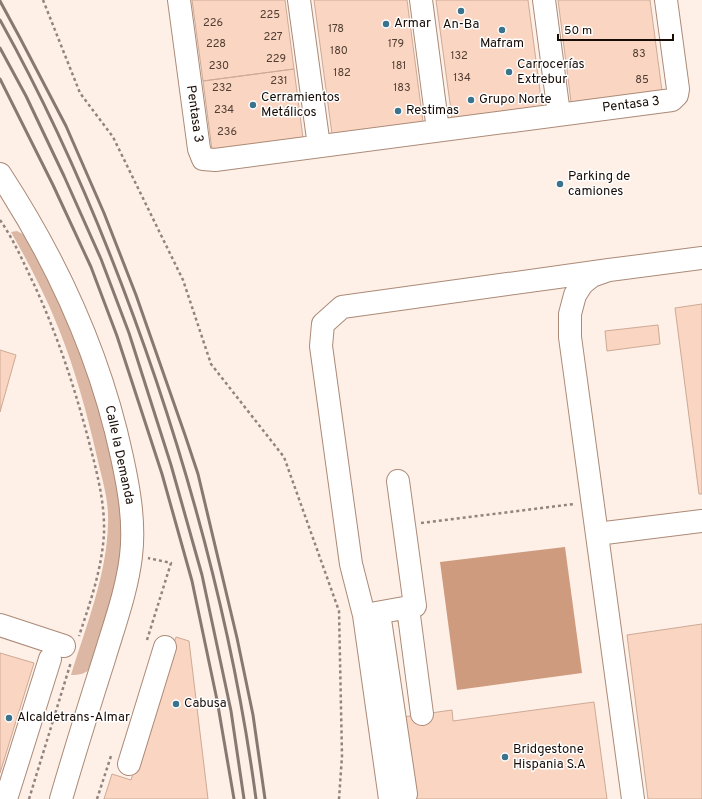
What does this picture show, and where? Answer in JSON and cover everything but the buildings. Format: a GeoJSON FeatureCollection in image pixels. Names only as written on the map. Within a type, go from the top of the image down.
{"type":"FeatureCollection","features":[{"type":"Feature","properties":{"kind":"street","name":"Pentasa 3"},"geometry":{"type":"LineString","coordinates":[[179,0],[199,149],[203,159],[215,160],[672,100],[677,96],[678,89],[666,0]]}},
{"type":"Feature","properties":{"kind":"street"},"geometry":{"type":"LineString","coordinates":[[299,0],[319,146]]}},
{"type":"Feature","properties":{"kind":"street"},"geometry":{"type":"LineString","coordinates":[[421,0],[438,130]]}},
{"type":"Feature","properties":{"kind":"street"},"geometry":{"type":"LineString","coordinates":[[544,0],[559,114]]}},
{"type":"Feature","properties":{"kind":"street","name":"Calle la Demanda"},"geometry":{"type":"LineString","coordinates":[[0,174],[43,245],[75,309],[97,367],[116,430],[126,476],[132,522],[132,554],[125,592],[61,799]]}},
{"type":"Feature","properties":{"kind":"street"},"geometry":{"type":"LineString","coordinates":[[417,715],[387,611],[351,564],[321,346],[323,324],[342,307],[702,258]]}},
{"type":"Feature","properties":{"kind":"street"},"geometry":{"type":"LineString","coordinates":[[609,270],[592,276],[582,284],[575,295],[570,314],[570,337],[633,799]]}},
{"type":"Feature","properties":{"kind":"street"},"geometry":{"type":"LineString","coordinates":[[387,611],[415,606],[398,481]]}},
{"type":"Feature","properties":{"kind":"street"},"geometry":{"type":"LineString","coordinates":[[597,534],[702,521]]}},
{"type":"Feature","properties":{"kind":"street"},"geometry":{"type":"LineString","coordinates":[[387,611],[398,796]]}},
{"type":"Feature","properties":{"kind":"street"},"geometry":{"type":"LineString","coordinates":[[0,625],[61,660],[6,799]]}},
{"type":"Feature","properties":{"kind":"street"},"geometry":{"type":"LineString","coordinates":[[127,764],[165,648]]}},
{"type":"Feature","properties":{"kind":"path"},"geometry":{"type":"LineString","coordinates":[[43,0],[80,93],[113,138],[183,280],[211,364],[284,457],[339,611],[342,756],[339,799]]}},
{"type":"Feature","properties":{"kind":"path"},"geometry":{"type":"LineString","coordinates":[[0,220],[22,258],[54,329],[83,422],[97,475],[102,501],[104,533],[96,581],[61,660],[29,799]]}},
{"type":"Feature","properties":{"kind":"path"},"geometry":{"type":"LineString","coordinates":[[416,524],[522,512],[592,501]]}},
{"type":"Feature","properties":{"kind":"path"},"geometry":{"type":"LineString","coordinates":[[140,557],[171,564]]}},
{"type":"Feature","properties":{"kind":"shaded area"},"geometry":{"type":"Polygon","coordinates":[[[17,231],[28,237],[53,282],[98,394],[123,503],[120,570],[92,667],[85,673],[77,675],[71,675],[95,600],[104,562],[108,523],[105,490],[85,408],[75,375],[48,302],[11,232],[17,231]]]}},
{"type":"Feature","properties":{"kind":"shaded area"},"geometry":{"type":"Polygon","coordinates":[[[565,547],[582,673],[457,690],[440,562],[565,547]]]}},
{"type":"Feature","properties":{"kind":"railway"},"geometry":{"type":"LineString","coordinates":[[0,1],[66,126],[104,213],[136,295],[198,474],[237,638],[253,715],[265,799]]}},
{"type":"Feature","properties":{"kind":"railway"},"geometry":{"type":"LineString","coordinates":[[0,20],[45,107],[86,197],[123,288],[156,380],[188,483],[216,588],[239,693],[256,799]]}},
{"type":"Feature","properties":{"kind":"railway"},"geometry":{"type":"LineString","coordinates":[[0,48],[26,96],[64,176],[101,259],[129,333],[171,465],[202,575],[231,711],[244,799]]}},
{"type":"Feature","properties":{"kind":"railway"},"geometry":{"type":"LineString","coordinates":[[0,79],[53,185],[91,267],[117,336],[162,474],[192,581],[217,700],[234,799]]}},
{"type":"Feature","properties":{"kind":"place","name":"An-Ba"},"geometry":{"type":"Point","coordinates":[461,11]}},
{"type":"Feature","properties":{"kind":"place","name":"Armar"},"geometry":{"type":"Point","coordinates":[386,24]}},
{"type":"Feature","properties":{"kind":"place","name":"Mafram"},"geometry":{"type":"Point","coordinates":[502,30]}},
{"type":"Feature","properties":{"kind":"place","name":"Carrocerías Extrebur"},"geometry":{"type":"Point","coordinates":[509,72]}},
{"type":"Feature","properties":{"kind":"place","name":"Grupo Norte"},"geometry":{"type":"Point","coordinates":[471,100]}},
{"type":"Feature","properties":{"kind":"place","name":"Cerramientos Metálicos"},"geometry":{"type":"Point","coordinates":[253,105]}},
{"type":"Feature","properties":{"kind":"place","name":"Restimas"},"geometry":{"type":"Point","coordinates":[398,111]}},
{"type":"Feature","properties":{"kind":"place","name":"Parking de camiones"},"geometry":{"type":"Point","coordinates":[560,184]}},
{"type":"Feature","properties":{"kind":"place","name":"Cabusa"},"geometry":{"type":"Point","coordinates":[176,704]}},
{"type":"Feature","properties":{"kind":"place","name":"Alcaldetrans-Almar"},"geometry":{"type":"Point","coordinates":[9,718]}},
{"type":"Feature","properties":{"kind":"place","name":"Bridgestone Hispania S.A"},"geometry":{"type":"Point","coordinates":[505,757]}}]}
